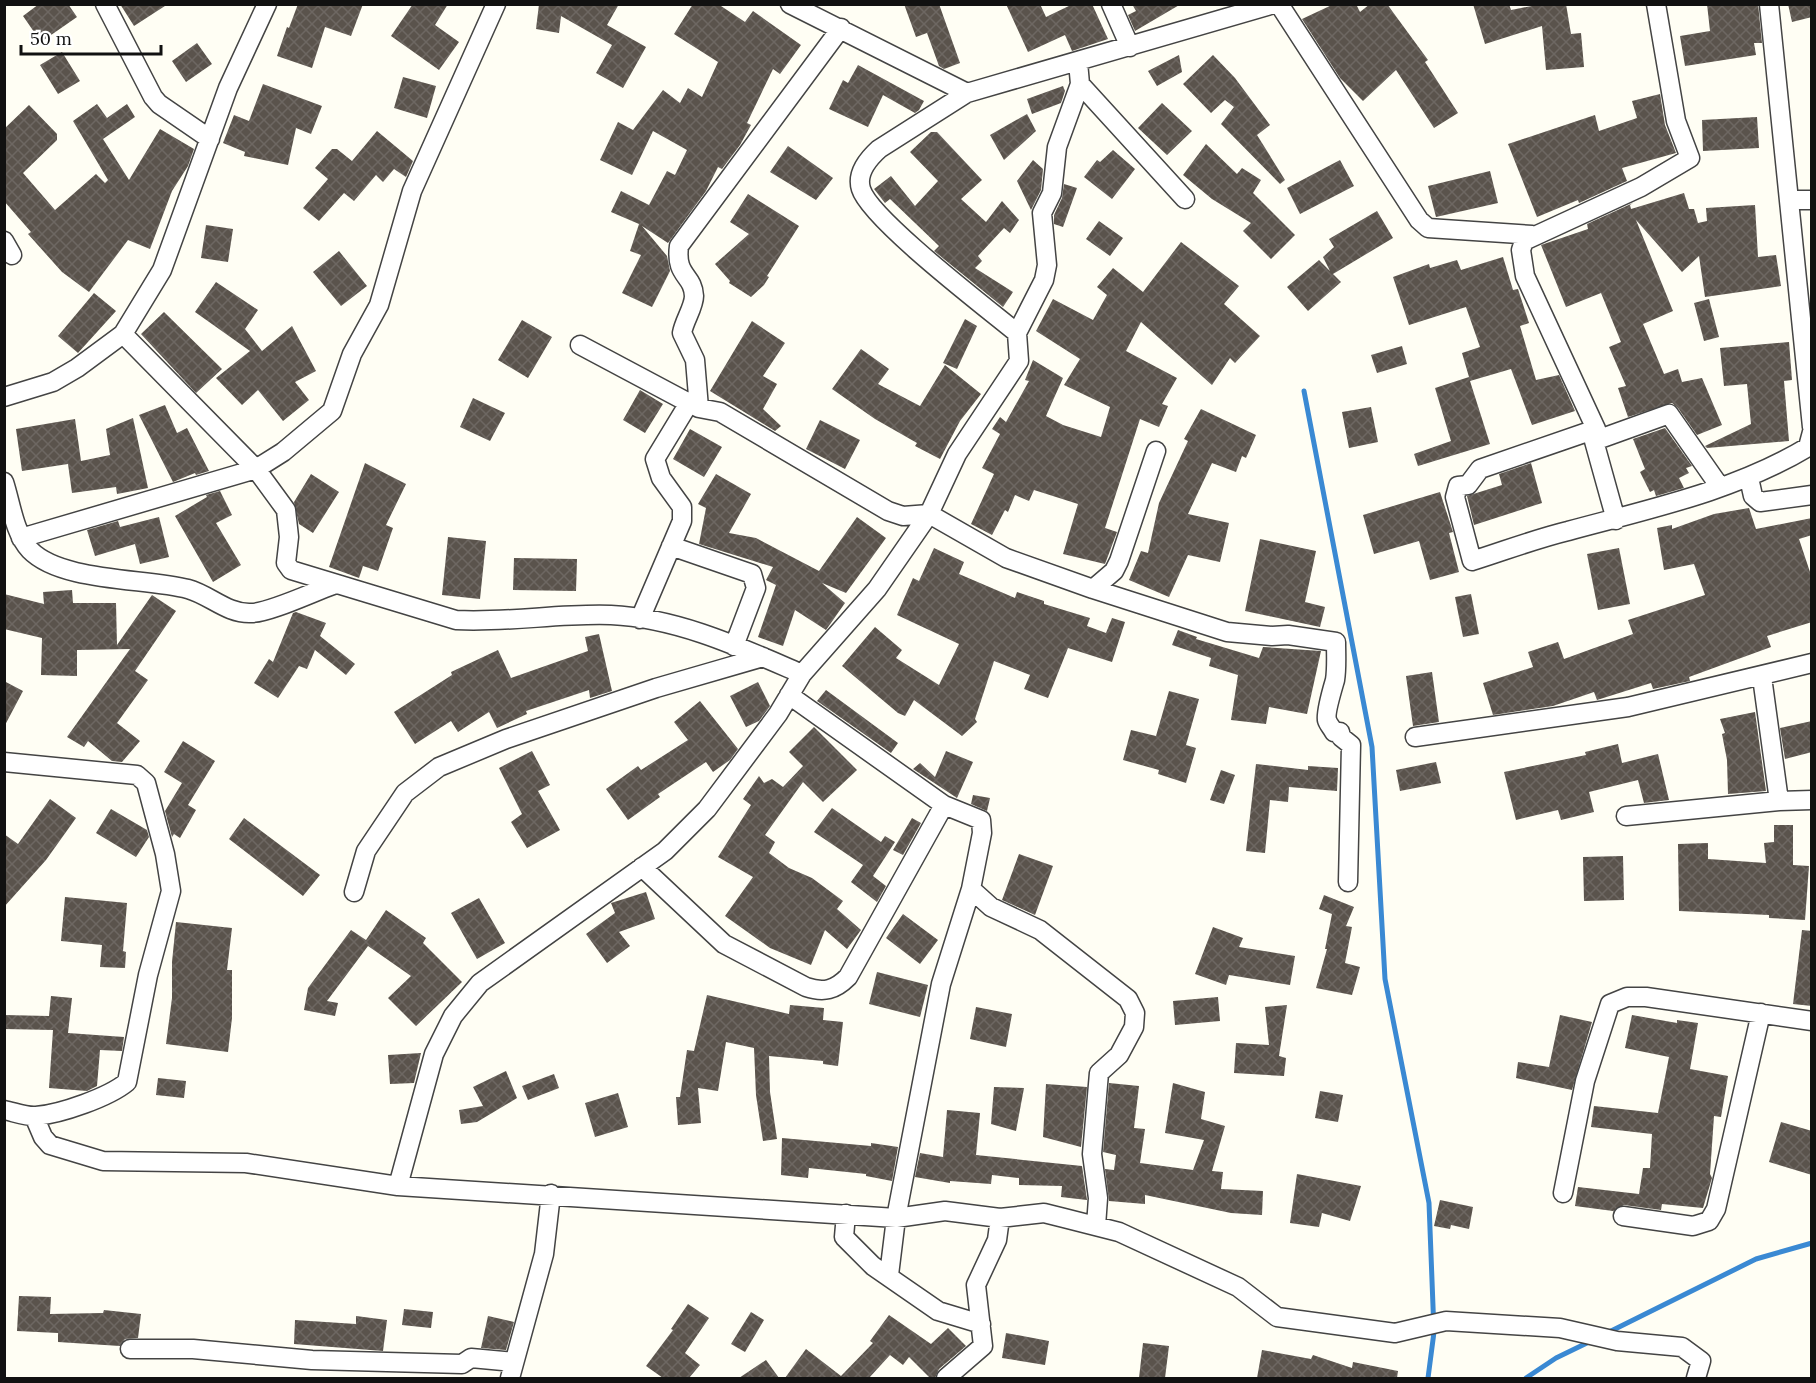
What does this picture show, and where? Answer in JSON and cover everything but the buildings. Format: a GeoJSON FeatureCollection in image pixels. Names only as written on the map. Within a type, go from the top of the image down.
{"type":"FeatureCollection","features":[{"type":"Feature","properties":{"kind":"street"},"geometry":{"type":"LineString","coordinates":[[105,4],[153,97],[159,104],[210,139]]}},
{"type":"Feature","properties":{"kind":"street"},"geometry":{"type":"LineString","coordinates":[[4,397],[53,382],[77,368],[123,334],[162,270],[228,88],[267,4]]}},
{"type":"Feature","properties":{"kind":"street"},"geometry":{"type":"LineString","coordinates":[[21,538],[256,469],[283,452],[332,411],[352,354],[379,305],[412,190],[496,4]]}},
{"type":"Feature","properties":{"kind":"street"},"geometry":{"type":"LineString","coordinates":[[790,4],[968,93]]}},
{"type":"Feature","properties":{"kind":"street"},"geometry":{"type":"LineString","coordinates":[[1111,4],[1130,47]]}},
{"type":"Feature","properties":{"kind":"street"},"geometry":{"type":"LineString","coordinates":[[1017,333],[936,267],[875,209],[861,189],[861,172],[866,161],[879,149],[968,93],[1274,4]]}},
{"type":"Feature","properties":{"kind":"street"},"geometry":{"type":"LineString","coordinates":[[1279,4],[1419,220],[1428,228],[1532,235]]}},
{"type":"Feature","properties":{"kind":"street"},"geometry":{"type":"LineString","coordinates":[[1616,520],[1595,435],[1526,276],[1521,250],[1524,241],[1532,235],[1641,187],[1690,158],[1676,121],[1656,4]]}},
{"type":"Feature","properties":{"kind":"street"},"geometry":{"type":"LineString","coordinates":[[1769,4],[1812,427]]}},
{"type":"Feature","properties":{"kind":"street"},"geometry":{"type":"LineString","coordinates":[[640,619],[682,521],[682,507],[661,478],[655,459],[694,405],[695,360],[682,333],[694,299],[693,287],[677,264],[679,246],[841,28]]}},
{"type":"Feature","properties":{"kind":"street"},"geometry":{"type":"LineString","coordinates":[[398,1186],[434,1054],[453,1016],[480,983],[665,851],[708,809],[802,674],[878,589],[929,514],[957,454],[1019,361],[1017,333],[1044,280],[1047,265],[1042,213],[1052,193],[1057,147],[1080,84],[1078,62]]}},
{"type":"Feature","properties":{"kind":"street"},"geometry":{"type":"LineString","coordinates":[[1080,84],[1185,199]]}},
{"type":"Feature","properties":{"kind":"street"},"geometry":{"type":"LineString","coordinates":[[1789,200],[1812,200]]}},
{"type":"Feature","properties":{"kind":"street"},"geometry":{"type":"LineString","coordinates":[[123,334],[256,469],[286,510],[290,520],[286,563],[288,568],[333,585],[456,620],[482,621],[610,615],[640,619],[694,631],[802,674]]}},
{"type":"Feature","properties":{"kind":"street"},"geometry":{"type":"LineString","coordinates":[[580,345],[694,405],[720,412],[888,511],[903,516],[929,514],[1006,558],[1227,632],[1288,635],[1336,642],[1335,682],[1330,691],[1332,701],[1327,711],[1327,720],[1334,732],[1340,732],[1341,738],[1351,745],[1348,882]]}},
{"type":"Feature","properties":{"kind":"street"},"geometry":{"type":"LineString","coordinates":[[1720,486],[1669,414],[1480,469],[1468,485],[1458,486],[1455,497],[1472,561],[1568,531],[1616,520],[1749,478],[1808,447],[1812,432]]}},
{"type":"Feature","properties":{"kind":"street"},"geometry":{"type":"LineString","coordinates":[[1093,589],[1114,571],[1119,561],[1156,451]]}},
{"type":"Feature","properties":{"kind":"street"},"geometry":{"type":"LineString","coordinates":[[1749,478],[1753,496],[1760,501],[1812,495]]}},
{"type":"Feature","properties":{"kind":"street"},"geometry":{"type":"LineString","coordinates":[[4,482],[21,538],[31,551],[45,560],[80,573],[177,586],[196,592],[238,613],[255,613],[333,585]]}},
{"type":"Feature","properties":{"kind":"street"},"geometry":{"type":"LineString","coordinates":[[671,546],[752,574],[756,588],[734,646]]}},
{"type":"Feature","properties":{"kind":"street"},"geometry":{"type":"LineString","coordinates":[[354,892],[366,851],[405,793],[439,767],[506,739],[656,688],[763,657]]}},
{"type":"Feature","properties":{"kind":"street"},"geometry":{"type":"LineString","coordinates":[[1415,737],[1628,707],[1812,663]]}},
{"type":"Feature","properties":{"kind":"street"},"geometry":{"type":"LineString","coordinates":[[1762,676],[1779,801]]}},
{"type":"Feature","properties":{"kind":"street"},"geometry":{"type":"LineString","coordinates":[[789,695],[944,805],[981,820],[982,833],[971,889],[941,984],[896,1218],[889,1275]]}},
{"type":"Feature","properties":{"kind":"street"},"geometry":{"type":"LineString","coordinates":[[4,762],[136,775],[146,783],[165,854],[171,891],[148,975],[127,1082],[116,1091],[34,1116],[4,1110]]}},
{"type":"Feature","properties":{"kind":"street"},"geometry":{"type":"LineString","coordinates":[[1626,816],[1779,801],[1812,800]]}},
{"type":"Feature","properties":{"kind":"street"},"geometry":{"type":"LineString","coordinates":[[642,867],[724,944],[820,992],[838,987],[848,977],[944,805]]}},
{"type":"Feature","properties":{"kind":"street"},"geometry":{"type":"LineString","coordinates":[[971,889],[992,907],[1040,930],[1076,955],[1128,999],[1135,1013],[1134,1027],[1119,1055],[1099,1073],[1092,1154],[1098,1198],[1096,1226]]}},
{"type":"Feature","properties":{"kind":"street"},"geometry":{"type":"LineString","coordinates":[[1563,1193],[1585,1081],[1610,1004],[1627,997],[1646,997],[1812,1021]]}},
{"type":"Feature","properties":{"kind":"street"},"geometry":{"type":"LineString","coordinates":[[1623,1216],[1693,1226],[1709,1221],[1716,1209],[1761,1012]]}},
{"type":"Feature","properties":{"kind":"street"},"geometry":{"type":"LineString","coordinates":[[34,1116],[43,1137],[50,1145],[103,1161],[246,1163],[398,1186],[551,1194],[896,1218],[945,1211],[1000,1218],[1044,1213],[1119,1232],[1238,1287],[1277,1317],[1395,1333],[1446,1321],[1560,1328],[1617,1341],[1682,1347],[1701,1361],[1696,1378]]}},
{"type":"Feature","properties":{"kind":"street"},"geometry":{"type":"LineString","coordinates":[[130,1349],[193,1349],[312,1360],[462,1364],[471,1358],[512,1370],[544,1254],[551,1194]]}},
{"type":"Feature","properties":{"kind":"street"},"geometry":{"type":"LineString","coordinates":[[846,1214],[844,1237],[873,1266],[938,1311],[981,1324]]}},
{"type":"Feature","properties":{"kind":"street"},"geometry":{"type":"LineString","coordinates":[[946,1378],[983,1346],[976,1285],[997,1240],[1000,1218]]}},
{"type":"Feature","properties":{"kind":"waterway"},"geometry":{"type":"LineString","coordinates":[[1304,391],[1372,747],[1385,979],[1429,1203],[1434,1332],[1428,1378]]}},
{"type":"Feature","properties":{"kind":"waterway"},"geometry":{"type":"LineString","coordinates":[[1605,1334],[1756,1259],[1812,1243]]}},
{"type":"Feature","properties":{"kind":"waterway"},"geometry":{"type":"LineString","coordinates":[[1526,1378],[1556,1358],[1591,1341]]}}]}
